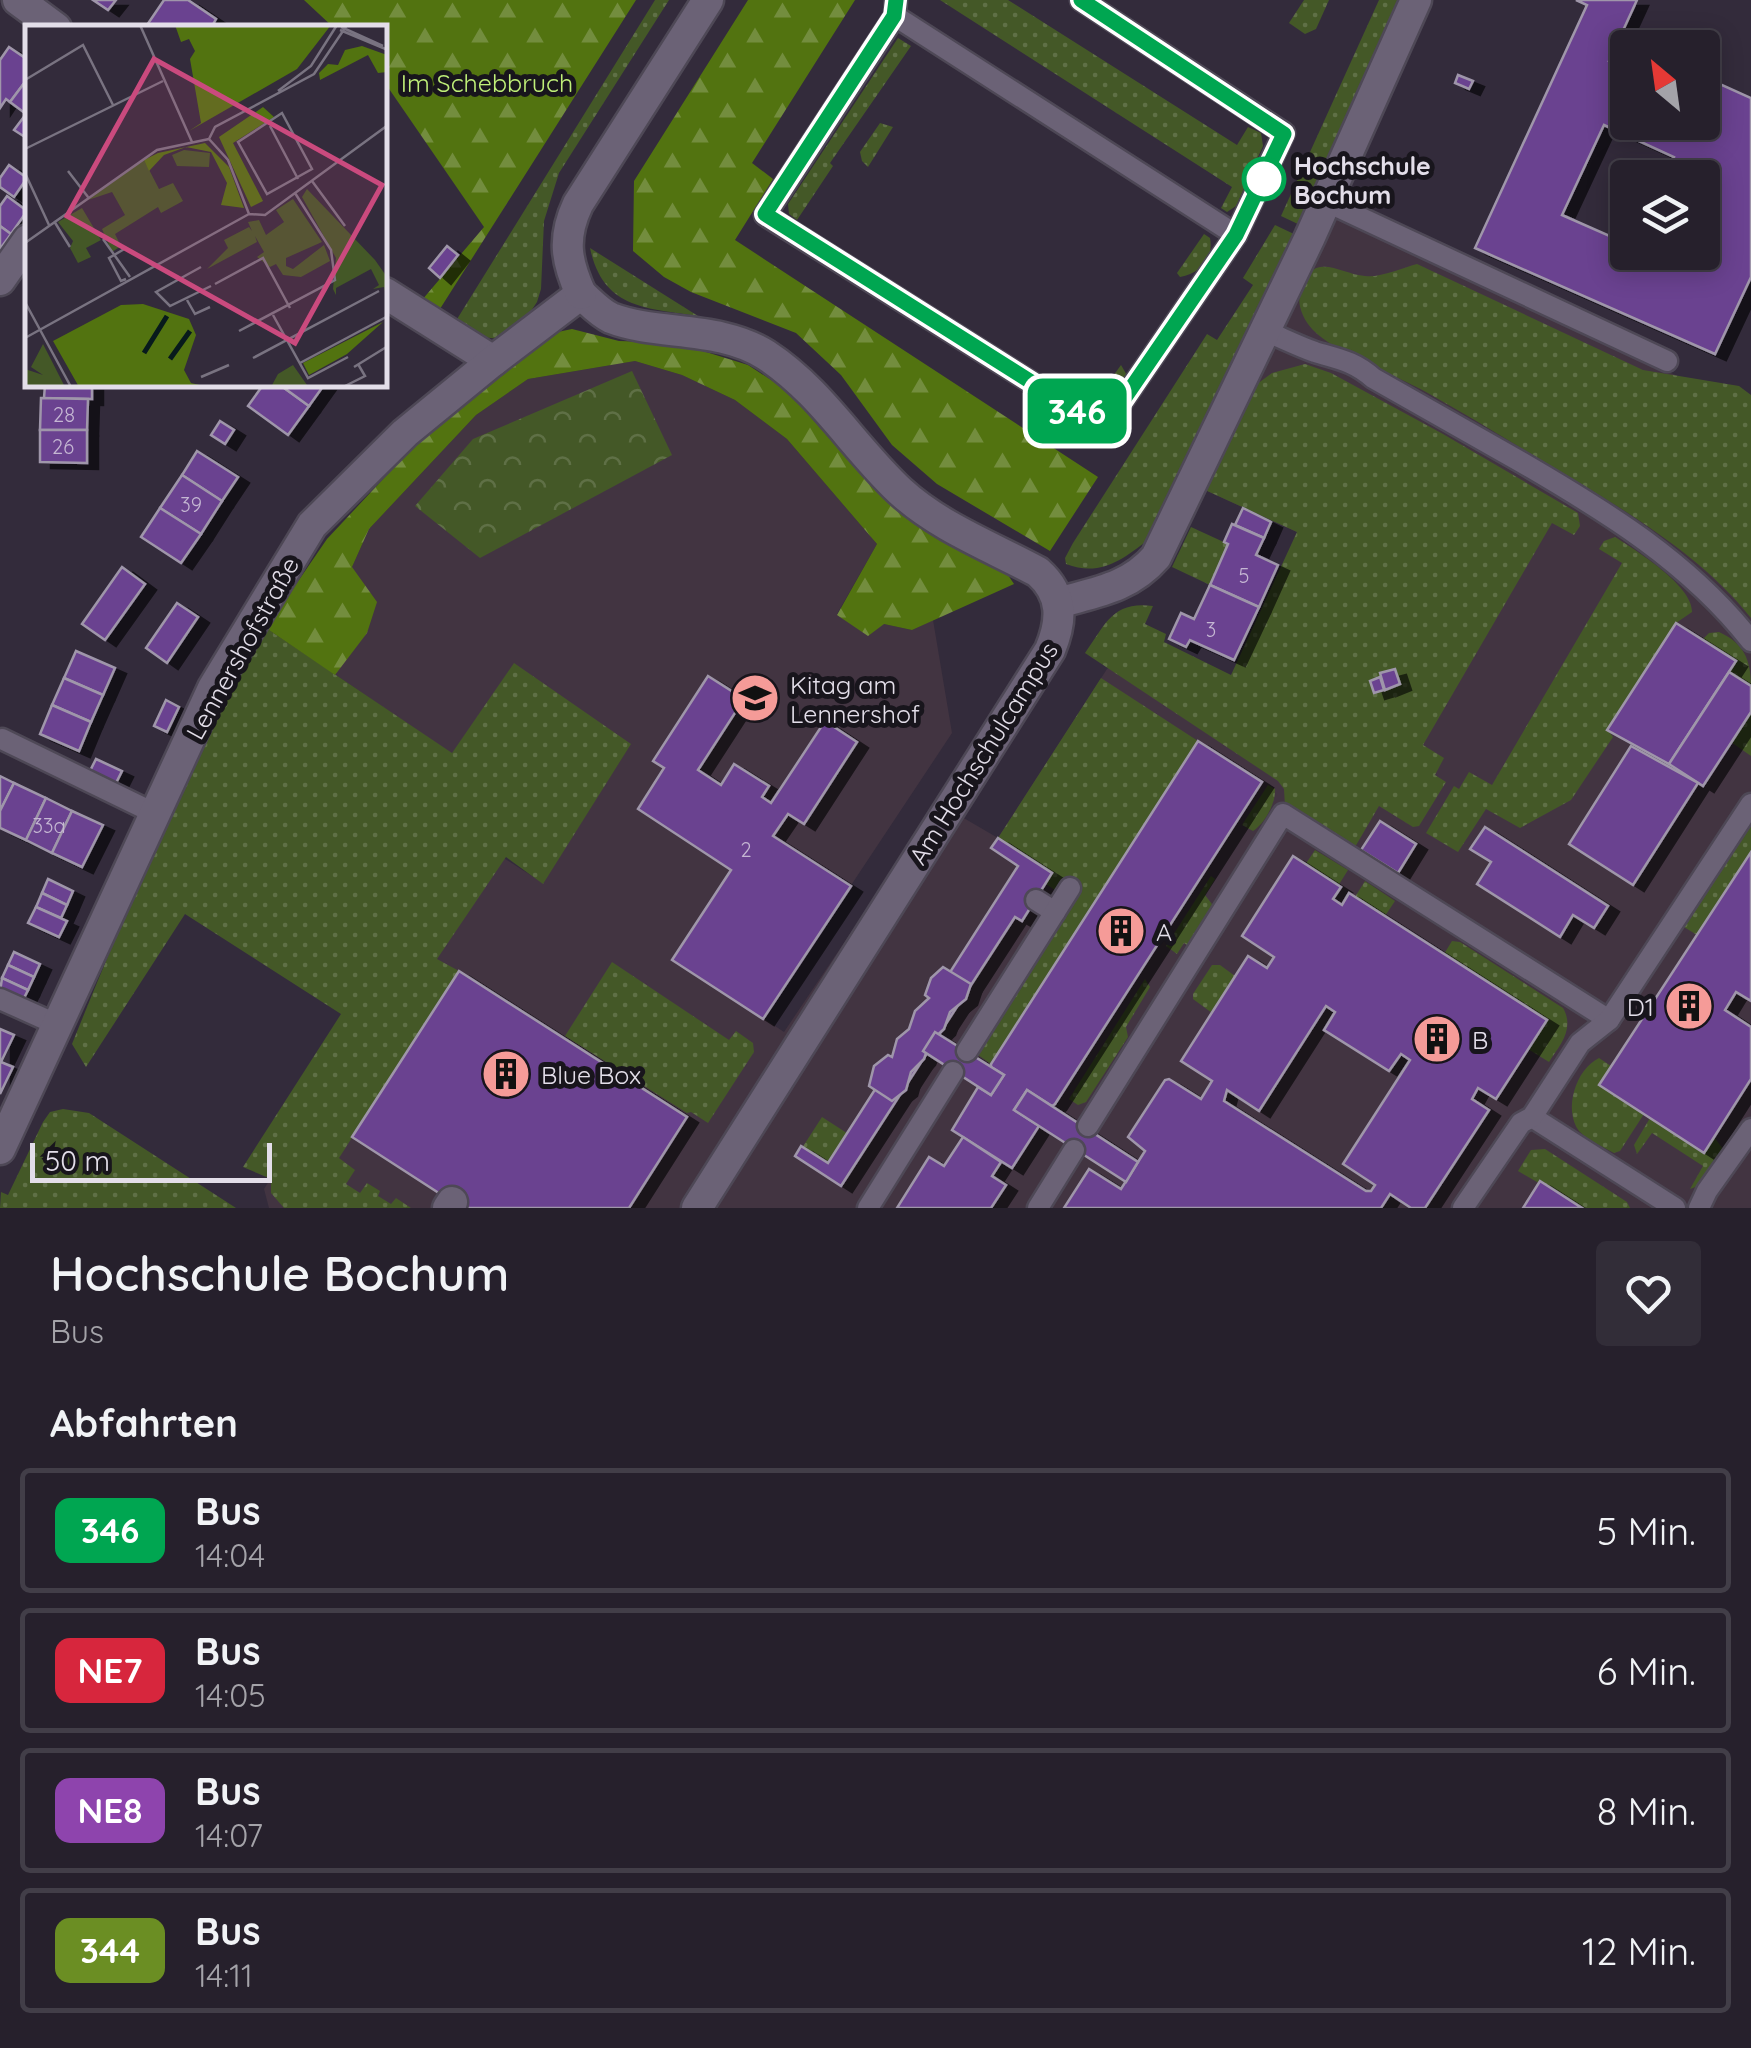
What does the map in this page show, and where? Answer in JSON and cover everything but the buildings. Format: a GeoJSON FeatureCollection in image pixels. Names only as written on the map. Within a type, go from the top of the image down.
{"type":"FeatureCollection","features":[{"type":"Feature","properties":{"kind":"street"},"geometry":{"type":"LineString","coordinates":[[18,0],[52,25]]}},
{"type":"Feature","properties":{"kind":"street"},"geometry":{"type":"LineString","coordinates":[[708,0],[568,225],[569,268],[581,294],[607,316],[633,324],[685,329],[763,352],[823,403],[902,493],[942,522],[1038,572],[1058,603],[1140,576],[1156,558],[1326,201],[1416,0]]}},
{"type":"Feature","properties":{"kind":"street"},"geometry":{"type":"LineString","coordinates":[[0,280],[25,244]]}},
{"type":"Feature","properties":{"kind":"street","name":"Lennershofstraße"},"geometry":{"type":"LineString","coordinates":[[0,1148],[213,688],[312,525],[405,433],[492,360],[581,294]]}},
{"type":"Feature","properties":{"kind":"street"},"geometry":{"type":"LineString","coordinates":[[388,296],[492,360]]}},
{"type":"Feature","properties":{"kind":"street","name":"Am Hochschulcampus"},"geometry":{"type":"LineString","coordinates":[[697,1208],[1050,650],[1060,626],[1058,603]]}},
{"type":"Feature","properties":{"kind":"lane"},"geometry":{"type":"LineString","coordinates":[[1081,0],[1284,134],[1236,235],[1104,428],[765,214],[895,8],[1236,235]]}},
{"type":"Feature","properties":{"kind":"lane"},"geometry":{"type":"LineString","coordinates":[[1326,201],[1667,361]]}},
{"type":"Feature","properties":{"kind":"lane"},"geometry":{"type":"LineString","coordinates":[[1263,330],[1348,361],[1606,511],[1657,547],[1704,588],[1751,642]]}},
{"type":"Feature","properties":{"kind":"lane"},"geometry":{"type":"LineString","coordinates":[[2,739],[156,814]]}},
{"type":"Feature","properties":{"kind":"lane"},"geometry":{"type":"LineString","coordinates":[[1463,1208],[1521,1123],[1532,1118],[1580,1043],[1609,1020],[1751,804]]}},
{"type":"Feature","properties":{"kind":"lane"},"geometry":{"type":"LineString","coordinates":[[1088,1126],[1283,814],[1609,1020]]}},
{"type":"Feature","properties":{"kind":"lane"},"geometry":{"type":"LineString","coordinates":[[967,1051],[1070,888]]}},
{"type":"Feature","properties":{"kind":"lane"},"geometry":{"type":"LineString","coordinates":[[1036,900],[1054,912]]}},
{"type":"Feature","properties":{"kind":"lane"},"geometry":{"type":"LineString","coordinates":[[0,999],[58,1025]]}},
{"type":"Feature","properties":{"kind":"lane"},"geometry":{"type":"LineString","coordinates":[[868,1208],[954,1072]]}},
{"type":"Feature","properties":{"kind":"lane"},"geometry":{"type":"LineString","coordinates":[[1532,1118],[1675,1208]]}},
{"type":"Feature","properties":{"kind":"lane"},"geometry":{"type":"LineString","coordinates":[[1699,1208],[1751,1129]]}},
{"type":"Feature","properties":{"kind":"lane"},"geometry":{"type":"LineString","coordinates":[[1038,1208],[1074,1150]]}},
{"type":"Feature","properties":{"kind":"shaded area","name":"Hochschule Bochum"},"geometry":{"type":"Polygon","coordinates":[[[1332,216],[1751,410],[1751,1208],[269,1208],[264,1189],[483,845],[543,883],[630,745],[514,664],[452,754],[299,650],[352,567],[369,529],[476,415],[528,379],[635,361],[682,375],[735,400],[787,439],[877,544],[837,614],[912,630],[933,620],[952,733],[763,1018],[784,1032],[938,803],[998,838],[1107,669],[1136,641],[1355,830],[1459,606],[1205,490],[1332,216]]]}},
{"type":"Feature","properties":{"kind":"green space","name":"Im Schebbruch"},"geometry":{"type":"Polygon","coordinates":[[[304,0],[636,0],[438,312],[422,300],[484,227],[388,87],[388,25],[331,25],[304,0]]]}},
{"type":"Feature","properties":{"kind":"green space"},"geometry":{"type":"Polygon","coordinates":[[[655,0],[669,0],[559,173],[544,221],[537,302],[529,314],[499,339],[474,336],[454,324],[655,0]]]}},
{"type":"Feature","properties":{"kind":"green space"},"geometry":{"type":"Polygon","coordinates":[[[748,0],[855,0],[752,163],[773,179],[735,240],[1098,477],[1050,551],[937,484],[892,445],[841,375],[796,333],[691,292],[664,277],[633,251],[634,181],[748,0]]]}},
{"type":"Feature","properties":{"kind":"green space"},"geometry":{"type":"Polygon","coordinates":[[[940,0],[1008,0],[1237,145],[1248,127],[1261,133],[1263,146],[1236,206],[1227,212],[1221,208],[1232,187],[940,0]]]}},
{"type":"Feature","properties":{"kind":"green space"},"geometry":{"type":"Polygon","coordinates":[[[1304,0],[1329,0],[1316,29],[1305,34],[1289,23],[1304,0]]]}},
{"type":"Feature","properties":{"kind":"green space"},"geometry":{"type":"Polygon","coordinates":[[[1379,0],[1402,0],[1300,225],[1281,216],[1379,0]]]}},
{"type":"Feature","properties":{"kind":"green space"},"geometry":{"type":"Polygon","coordinates":[[[898,38],[911,46],[830,163],[833,166],[797,220],[789,214],[788,204],[898,38]]]}},
{"type":"Feature","properties":{"kind":"green space"},"geometry":{"type":"Polygon","coordinates":[[[880,123],[893,127],[868,167],[860,152],[880,123]]]}},
{"type":"Feature","properties":{"kind":"green space"},"geometry":{"type":"Polygon","coordinates":[[[1275,225],[1296,235],[1148,540],[1120,560],[1100,567],[1066,564],[1073,543],[1207,334],[1217,340],[1253,285],[1243,278],[1275,225]]]}},
{"type":"Feature","properties":{"kind":"green space"},"geometry":{"type":"Polygon","coordinates":[[[1204,234],[1210,238],[1208,259],[1194,272],[1180,277],[1177,273],[1204,234]]]}},
{"type":"Feature","properties":{"kind":"green space"},"geometry":{"type":"Polygon","coordinates":[[[590,248],[698,316],[644,307],[616,294],[596,268],[590,248]]]}},
{"type":"Feature","properties":{"kind":"green space"},"geometry":{"type":"Polygon","coordinates":[[[1417,264],[1643,370],[1739,386],[1751,395],[1751,618],[1686,554],[1636,518],[1443,401],[1336,347],[1313,330],[1303,315],[1301,288],[1313,270],[1329,267],[1371,276],[1417,264]]]}},
{"type":"Feature","properties":{"kind":"green space"},"geometry":{"type":"Polygon","coordinates":[[[572,329],[619,341],[677,343],[748,365],[788,391],[864,478],[902,512],[1008,575],[1014,584],[912,630],[884,624],[868,636],[837,615],[877,544],[787,439],[735,400],[682,375],[635,361],[528,379],[476,415],[369,529],[352,567],[377,602],[367,633],[335,675],[266,628],[327,539],[415,445],[553,333],[572,329]]]}},
{"type":"Feature","properties":{"kind":"green space"},"geometry":{"type":"Polygon","coordinates":[[[1305,364],[1331,373],[1443,434],[1578,513],[1580,526],[1574,535],[1552,523],[1423,745],[1444,758],[1435,775],[1446,782],[1419,826],[1413,827],[1379,806],[1355,847],[1350,848],[1285,806],[1284,789],[1278,781],[1085,653],[1119,611],[1139,605],[1153,606],[1145,624],[1166,634],[1164,642],[1231,675],[1297,532],[1205,490],[1253,387],[1272,373],[1305,364]]]}},
{"type":"Feature","properties":{"kind":"green space"},"geometry":{"type":"Polygon","coordinates":[[[1121,365],[1128,377],[1111,405],[1100,410],[1093,404],[1121,365]]]}},
{"type":"Feature","properties":{"kind":"green space"},"geometry":{"type":"Polygon","coordinates":[[[632,371],[672,455],[480,558],[415,506],[473,439],[632,371]]]}},
{"type":"Feature","properties":{"kind":"green space"},"geometry":{"type":"Polygon","coordinates":[[[1191,527],[1228,544],[1210,585],[1172,567],[1191,527]]]}},
{"type":"Feature","properties":{"kind":"green space"},"geometry":{"type":"Polygon","coordinates":[[[1615,537],[1674,581],[1690,602],[1692,612],[1676,623],[1608,730],[1613,737],[1571,800],[1520,828],[1486,809],[1458,852],[1426,833],[1454,786],[1459,789],[1469,772],[1492,785],[1622,563],[1599,549],[1604,541],[1615,537]]]}},
{"type":"Feature","properties":{"kind":"green space"},"geometry":{"type":"Polygon","coordinates":[[[266,628],[452,753],[514,663],[631,744],[543,884],[506,857],[437,959],[459,971],[339,1158],[355,1170],[346,1184],[360,1193],[367,1183],[391,1204],[396,1198],[411,1208],[284,1208],[271,1193],[271,1179],[243,1167],[341,1014],[185,914],[86,1067],[72,1044],[162,833],[266,628]]]}},
{"type":"Feature","properties":{"kind":"green space"},"geometry":{"type":"Polygon","coordinates":[[[1719,632],[1735,641],[1744,653],[1751,686],[1729,672],[1736,661],[1702,640],[1709,633],[1719,632]]]}},
{"type":"Feature","properties":{"kind":"green space"},"geometry":{"type":"Polygon","coordinates":[[[1101,678],[1198,741],[991,1064],[971,1050],[1070,900],[1046,884],[1052,873],[998,838],[1101,678]]]}},
{"type":"Feature","properties":{"kind":"green space"},"geometry":{"type":"Polygon","coordinates":[[[1751,712],[1751,756],[1731,742],[1751,712]]]}},
{"type":"Feature","properties":{"kind":"green space"},"geometry":{"type":"Polygon","coordinates":[[[1268,785],[1275,789],[1274,800],[1253,831],[1242,825],[1268,785]]]}},
{"type":"Feature","properties":{"kind":"green space"},"geometry":{"type":"Polygon","coordinates":[[[1751,823],[1751,852],[1697,935],[1684,927],[1751,823]]]}},
{"type":"Feature","properties":{"kind":"green space"},"geometry":{"type":"Polygon","coordinates":[[[1315,850],[1348,870],[1338,886],[1305,865],[1315,850]]]}},
{"type":"Feature","properties":{"kind":"green space"},"geometry":{"type":"Polygon","coordinates":[[[1211,876],[1215,879],[1205,895],[1215,908],[1190,947],[1184,943],[1177,954],[1166,946],[1211,876]]]}},
{"type":"Feature","properties":{"kind":"green space"},"geometry":{"type":"Polygon","coordinates":[[[1365,881],[1395,901],[1385,916],[1355,897],[1365,881]]]}},
{"type":"Feature","properties":{"kind":"green space"},"geometry":{"type":"Polygon","coordinates":[[[1452,941],[1460,942],[1563,1008],[1567,1030],[1549,1062],[1528,1049],[1546,1019],[1444,954],[1452,941]]]}},
{"type":"Feature","properties":{"kind":"green space"},"geometry":{"type":"Polygon","coordinates":[[[612,962],[729,1040],[736,1031],[753,1043],[754,1052],[708,1123],[565,1036],[612,962]]]}},
{"type":"Feature","properties":{"kind":"green space"},"geometry":{"type":"Polygon","coordinates":[[[1212,965],[1220,965],[1235,976],[1212,1013],[1193,999],[1193,994],[1212,965]]]}},
{"type":"Feature","properties":{"kind":"green space"},"geometry":{"type":"Polygon","coordinates":[[[1145,979],[1150,987],[1126,1027],[1128,1037],[1086,1102],[1078,1105],[1069,1099],[1145,979]]]}},
{"type":"Feature","properties":{"kind":"green space"},"geometry":{"type":"Polygon","coordinates":[[[1599,1058],[1611,1066],[1599,1085],[1644,1114],[1620,1151],[1614,1153],[1579,1131],[1572,1112],[1578,1080],[1599,1058]]]}},
{"type":"Feature","properties":{"kind":"green space"},"geometry":{"type":"Polygon","coordinates":[[[63,1109],[89,1113],[236,1208],[0,1208],[1,1192],[8,1195],[43,1122],[50,1112],[63,1109]]]}},
{"type":"Feature","properties":{"kind":"green space"},"geometry":{"type":"Polygon","coordinates":[[[822,1117],[853,1137],[833,1169],[802,1148],[822,1117]]]}},
{"type":"Feature","properties":{"kind":"green space"},"geometry":{"type":"Polygon","coordinates":[[[1650,1118],[1714,1137],[1723,1149],[1701,1185],[1690,1189],[1703,1166],[1652,1133],[1637,1154],[1634,1145],[1650,1118]]]}},
{"type":"Feature","properties":{"kind":"green space"},"geometry":{"type":"Polygon","coordinates":[[[1545,1149],[1627,1202],[1630,1208],[1582,1208],[1518,1171],[1531,1150],[1545,1149]]]}},
{"type":"Feature","properties":{"kind":"bus line","name":"346"},"geometry":{"type":"LineString","coordinates":[[896,0],[894,16],[765,214],[1104,428],[1236,235],[1284,134],[1081,0]]}},
{"type":"Feature","properties":{"kind":"place","name":"Hochschule Bochum"},"geometry":{"type":"Point","coordinates":[1264,179]}},
{"type":"Feature","properties":{"kind":"place","name":"Kitag am Lennershof"},"geometry":{"type":"Point","coordinates":[755,698]}},
{"type":"Feature","properties":{"kind":"place","name":"A"},"geometry":{"type":"Point","coordinates":[1121,931]}},
{"type":"Feature","properties":{"kind":"place","name":"D1"},"geometry":{"type":"Point","coordinates":[1689,1006]}},
{"type":"Feature","properties":{"kind":"place","name":"B"},"geometry":{"type":"Point","coordinates":[1437,1039]}},
{"type":"Feature","properties":{"kind":"place","name":"Blue Box"},"geometry":{"type":"Point","coordinates":[506,1074]}}]}
